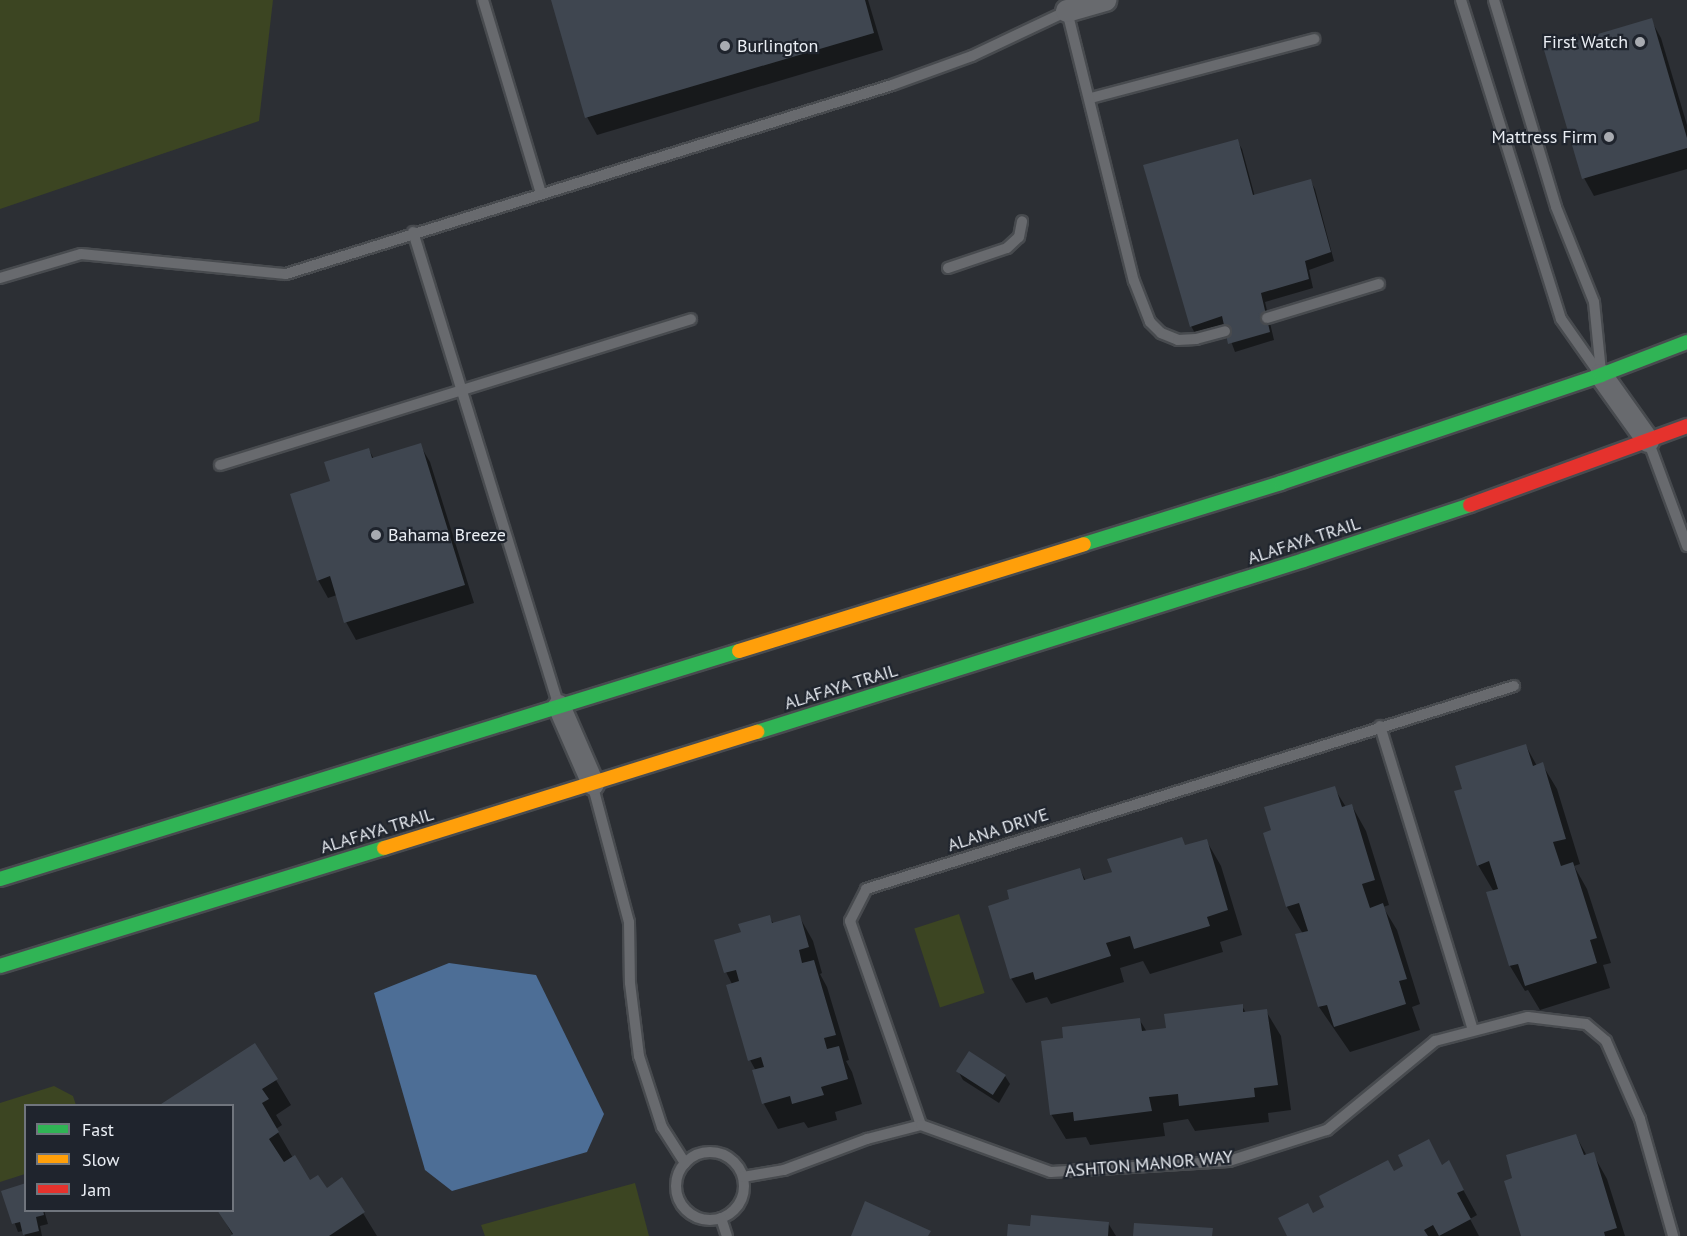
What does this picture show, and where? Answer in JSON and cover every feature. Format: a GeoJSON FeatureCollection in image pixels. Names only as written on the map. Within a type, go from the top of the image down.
{"type":"FeatureCollection","features":[{"type":"Feature","properties":{"kind":"main road"},"geometry":{"type":"LineString","coordinates":[[0,879],[1281,483],[1601,375],[1687,342]]}},
{"type":"Feature","properties":{"kind":"main road","name":"ALAFAYA TRAIL"},"geometry":{"type":"LineString","coordinates":[[0,966],[593,784],[1305,560],[1687,426]]}},
{"type":"Feature","properties":{"kind":"street"},"geometry":{"type":"LineString","coordinates":[[1067,11],[1105,0]]}},
{"type":"Feature","properties":{"kind":"street"},"geometry":{"type":"LineString","coordinates":[[1601,375],[1648,441]]}},
{"type":"Feature","properties":{"kind":"street"},"geometry":{"type":"LineString","coordinates":[[559,706],[593,784]]}},
{"type":"Feature","properties":{"kind":"lane"},"geometry":{"type":"LineString","coordinates":[[483,0],[541,193]]}},
{"type":"Feature","properties":{"kind":"lane"},"geometry":{"type":"LineString","coordinates":[[1461,0],[1561,319],[1601,375]]}},
{"type":"Feature","properties":{"kind":"lane"},"geometry":{"type":"LineString","coordinates":[[1494,0],[1556,207],[1594,302],[1601,375]]}},
{"type":"Feature","properties":{"kind":"lane"},"geometry":{"type":"LineString","coordinates":[[0,278],[81,254],[286,274],[413,232],[892,85],[972,56],[1067,11],[1091,98],[1134,281],[1150,322],[1161,333],[1178,340],[1196,339],[1225,331]]}},
{"type":"Feature","properties":{"kind":"lane"},"geometry":{"type":"LineString","coordinates":[[1091,98],[1314,39]]}},
{"type":"Feature","properties":{"kind":"lane"},"geometry":{"type":"LineString","coordinates":[[948,268],[1007,248],[1019,237],[1022,221]]}},
{"type":"Feature","properties":{"kind":"lane"},"geometry":{"type":"LineString","coordinates":[[413,232],[559,706]]}},
{"type":"Feature","properties":{"kind":"lane"},"geometry":{"type":"LineString","coordinates":[[1268,318],[1379,284]]}},
{"type":"Feature","properties":{"kind":"lane"},"geometry":{"type":"LineString","coordinates":[[220,465],[691,319]]}},
{"type":"Feature","properties":{"kind":"lane"},"geometry":{"type":"LineString","coordinates":[[1648,441],[1687,546]]}},
{"type":"Feature","properties":{"kind":"lane","name":"ALANA DRIVE"},"geometry":{"type":"LineString","coordinates":[[921,1125],[850,921],[866,889],[1380,726],[1514,686]]}},
{"type":"Feature","properties":{"kind":"lane"},"geometry":{"type":"LineString","coordinates":[[1380,726],[1473,1030]]}},
{"type":"Feature","properties":{"kind":"lane"},"geometry":{"type":"LineString","coordinates":[[593,784],[629,922],[630,983],[639,1056],[662,1127],[685,1163]]}},
{"type":"Feature","properties":{"kind":"lane","name":"ASHTON MANOR WAY"},"geometry":{"type":"LineString","coordinates":[[921,1125],[1051,1172],[1229,1161],[1327,1130],[1435,1041],[1528,1017],[1586,1024],[1606,1041],[1640,1119],[1674,1236]]}},
{"type":"Feature","properties":{"kind":"lane"},"geometry":{"type":"LineString","coordinates":[[743,1178],[784,1170],[867,1139],[921,1125]]}},
{"type":"Feature","properties":{"kind":"lane"},"geometry":{"type":"LineString","coordinates":[[698,1154],[720,1154],[738,1167],[743,1178],[741,1200],[736,1209],[721,1218],[706,1220],[696,1217],[680,1202],[676,1179],[685,1163],[698,1154]]}},
{"type":"Feature","properties":{"kind":"lane"},"geometry":{"type":"LineString","coordinates":[[721,1218],[727,1235]]}},
{"type":"Feature","properties":{"kind":"green space"},"geometry":{"type":"Polygon","coordinates":[[[0,0],[273,0],[259,121],[0,209],[0,0]]]}},
{"type":"Feature","properties":{"kind":"green space"},"geometry":{"type":"Polygon","coordinates":[[[959,914],[985,993],[940,1007],[914,929],[959,914]]]}},
{"type":"Feature","properties":{"kind":"green space"},"geometry":{"type":"Polygon","coordinates":[[[54,1086],[73,1096],[76,1104],[24,1104],[24,1174],[0,1182],[0,1103],[54,1086]]]}},
{"type":"Feature","properties":{"kind":"green space"},"geometry":{"type":"Polygon","coordinates":[[[635,1183],[649,1236],[485,1236],[481,1225],[635,1183]]]}},
{"type":"Feature","properties":{"kind":"water"},"geometry":{"type":"Polygon","coordinates":[[[449,963],[536,975],[604,1114],[587,1152],[452,1191],[425,1170],[374,993],[449,963]]]}},
{"type":"Feature","properties":{"kind":"building"},"geometry":{"type":"Polygon","coordinates":[[[551,0],[865,0],[874,33],[585,118],[551,0]]]}},
{"type":"Feature","properties":{"kind":"building"},"geometry":{"type":"Polygon","coordinates":[[[1652,18],[1687,138],[1687,148],[1582,179],[1544,50],[1652,18]]]}},
{"type":"Feature","properties":{"kind":"building"},"geometry":{"type":"Polygon","coordinates":[[[1238,139],[1253,195],[1311,179],[1331,252],[1305,261],[1309,279],[1261,293],[1270,332],[1228,344],[1222,316],[1190,327],[1143,165],[1238,139]]]}},
{"type":"Feature","properties":{"kind":"building","name":"Bahama Breeze"},"geometry":{"type":"Polygon","coordinates":[[[421,443],[465,585],[344,623],[330,576],[317,581],[290,494],[330,481],[324,462],[369,448],[372,458],[421,443]]]}},
{"type":"Feature","properties":{"kind":"building"},"geometry":{"type":"Polygon","coordinates":[[[1526,744],[1533,766],[1543,762],[1566,839],[1553,842],[1561,866],[1573,862],[1597,938],[1590,940],[1597,963],[1525,986],[1518,964],[1509,966],[1486,892],[1498,889],[1489,861],[1477,866],[1454,791],[1462,789],[1455,766],[1526,744]]]}},
{"type":"Feature","properties":{"kind":"building"},"geometry":{"type":"Polygon","coordinates":[[[1335,786],[1342,807],[1352,804],[1375,880],[1362,884],[1370,908],[1383,903],[1407,979],[1399,981],[1406,1004],[1334,1027],[1327,1005],[1318,1007],[1295,934],[1308,931],[1299,903],[1286,907],[1263,833],[1271,830],[1264,807],[1335,786]]]}},
{"type":"Feature","properties":{"kind":"building"},"geometry":{"type":"Polygon","coordinates":[[[1182,837],[1185,845],[1207,839],[1228,910],[1207,917],[1210,926],[1134,949],[1130,936],[1106,943],[1111,956],[1035,980],[1033,972],[1010,979],[988,906],[1009,899],[1007,890],[1080,868],[1084,880],[1112,872],[1107,859],[1182,837]]]}},
{"type":"Feature","properties":{"kind":"building"},"geometry":{"type":"Polygon","coordinates":[[[770,915],[772,923],[800,915],[809,947],[799,950],[802,963],[814,960],[836,1035],[824,1038],[827,1049],[839,1046],[848,1079],[821,1087],[824,1095],[792,1104],[790,1096],[762,1104],[752,1070],[764,1067],[761,1057],[748,1061],[726,985],[739,981],[736,970],[724,973],[714,940],[741,932],[738,924],[770,915]]]}},
{"type":"Feature","properties":{"kind":"building"},"geometry":{"type":"Polygon","coordinates":[[[1243,1004],[1243,1012],[1267,1009],[1278,1085],[1254,1088],[1255,1097],[1179,1106],[1178,1094],[1149,1097],[1152,1111],[1074,1121],[1073,1112],[1050,1115],[1041,1041],[1063,1038],[1062,1027],[1140,1018],[1142,1031],[1166,1028],[1164,1014],[1243,1004]]]}},
{"type":"Feature","properties":{"kind":"building"},"geometry":{"type":"Polygon","coordinates":[[[255,1043],[278,1079],[262,1089],[269,1099],[262,1103],[279,1132],[269,1139],[284,1162],[295,1155],[310,1180],[318,1175],[327,1188],[342,1177],[365,1212],[329,1236],[230,1236],[233,1234],[218,1212],[234,1212],[234,1104],[161,1104],[255,1043]]]}},
{"type":"Feature","properties":{"kind":"building"},"geometry":{"type":"Polygon","coordinates":[[[969,1051],[1006,1075],[993,1095],[956,1071],[969,1051]]]}},
{"type":"Feature","properties":{"kind":"building"},"geometry":{"type":"Polygon","coordinates":[[[1576,1134],[1584,1155],[1594,1152],[1617,1228],[1604,1232],[1605,1236],[1521,1236],[1504,1181],[1512,1178],[1506,1155],[1576,1134]]]}},
{"type":"Feature","properties":{"kind":"building"},"geometry":{"type":"Polygon","coordinates":[[[1429,1139],[1442,1165],[1449,1160],[1464,1190],[1457,1193],[1471,1219],[1439,1236],[1433,1225],[1424,1230],[1428,1236],[1287,1236],[1278,1218],[1308,1203],[1313,1213],[1324,1207],[1319,1196],[1388,1160],[1394,1171],[1403,1166],[1398,1155],[1429,1139]]]}},
{"type":"Feature","properties":{"kind":"building"},"geometry":{"type":"Polygon","coordinates":[[[24,1184],[24,1212],[43,1212],[44,1215],[36,1217],[39,1231],[23,1235],[20,1222],[12,1224],[1,1191],[24,1184]]]}},
{"type":"Feature","properties":{"kind":"building"},"geometry":{"type":"Polygon","coordinates":[[[865,1201],[931,1231],[928,1236],[851,1236],[865,1201]]]}},
{"type":"Feature","properties":{"kind":"building"},"geometry":{"type":"Polygon","coordinates":[[[1031,1215],[1109,1222],[1108,1236],[1007,1236],[1008,1224],[1030,1226],[1031,1215]]]}},
{"type":"Feature","properties":{"kind":"building"},"geometry":{"type":"Polygon","coordinates":[[[1134,1223],[1213,1228],[1212,1236],[1133,1236],[1134,1223]]]}},
{"type":"Feature","properties":{"kind":"traffic: fast"},"geometry":{"type":"LineString","coordinates":[[1084,544],[1281,483],[1601,375],[1687,342]]}},
{"type":"Feature","properties":{"kind":"traffic: fast"},"geometry":{"type":"LineString","coordinates":[[757,732],[1304,560],[1470,505]]}},
{"type":"Feature","properties":{"kind":"traffic: fast"},"geometry":{"type":"LineString","coordinates":[[0,879],[739,651]]}},
{"type":"Feature","properties":{"kind":"traffic: fast"},"geometry":{"type":"LineString","coordinates":[[0,966],[384,848]]}},
{"type":"Feature","properties":{"kind":"traffic: slow"},"geometry":{"type":"LineString","coordinates":[[739,651],[1084,544]]}},
{"type":"Feature","properties":{"kind":"traffic: slow"},"geometry":{"type":"LineString","coordinates":[[384,848],[757,732]]}},
{"type":"Feature","properties":{"kind":"traffic: jam"},"geometry":{"type":"LineString","coordinates":[[1470,505],[1687,426]]}},
{"type":"Feature","properties":{"kind":"place","name":"First Watch"},"geometry":{"type":"Point","coordinates":[1640,42]}},
{"type":"Feature","properties":{"kind":"place","name":"Burlington"},"geometry":{"type":"Point","coordinates":[725,46]}},
{"type":"Feature","properties":{"kind":"place","name":"Mattress Firm"},"geometry":{"type":"Point","coordinates":[1609,137]}},
{"type":"Feature","properties":{"kind":"place","name":"Bahama Breeze"},"geometry":{"type":"Point","coordinates":[376,535]}}]}
